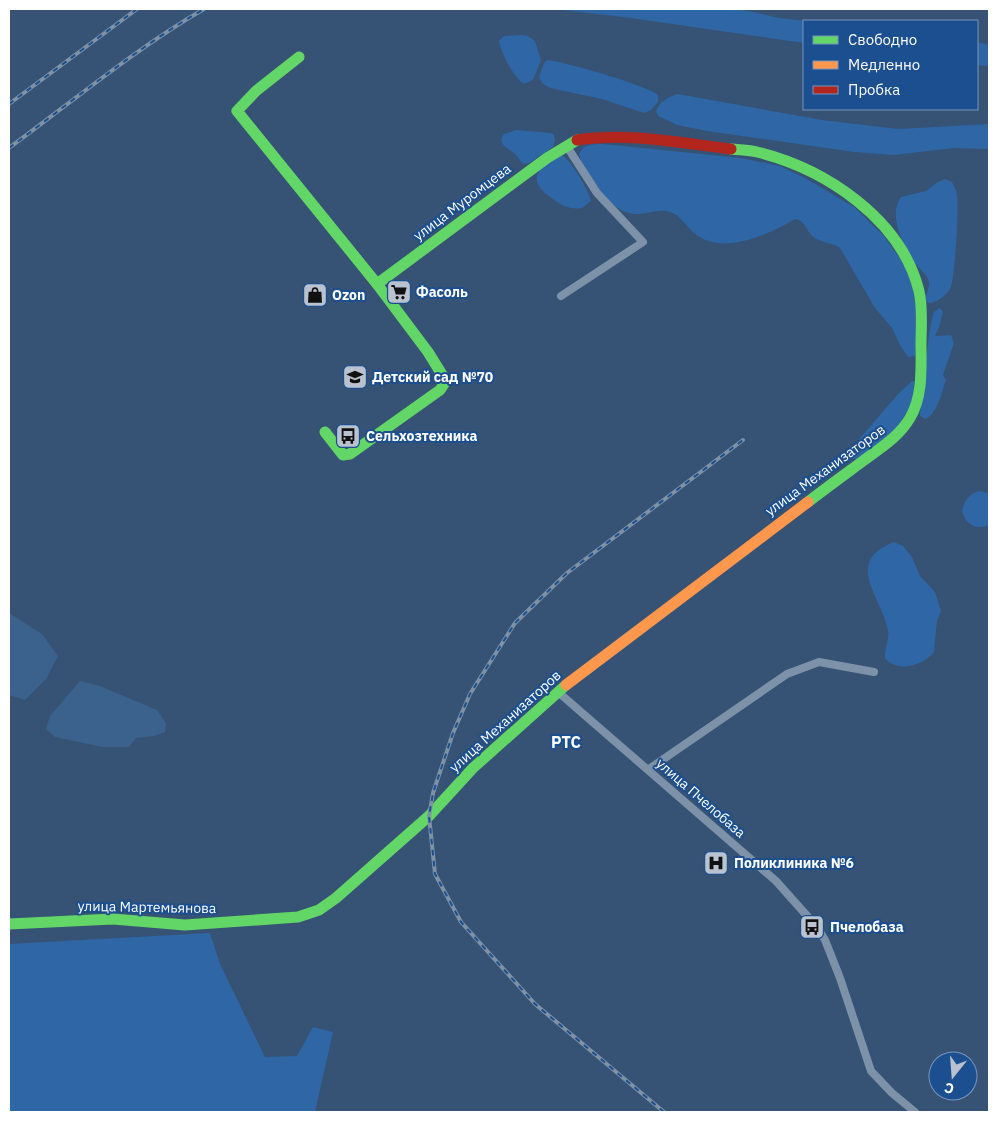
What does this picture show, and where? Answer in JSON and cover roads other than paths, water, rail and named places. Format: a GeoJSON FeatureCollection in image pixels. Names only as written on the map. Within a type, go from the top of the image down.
{"type":"FeatureCollection","features":[{"type":"Feature","properties":{"kind":"street"},"geometry":{"type":"LineString","coordinates":[[299,57],[256,91],[237,111],[377,284],[428,352],[446,381],[440,390],[350,454],[342,455],[324,432]]}},
{"type":"Feature","properties":{"kind":"street","name":"улица Механизаторов"},"geometry":{"type":"LineString","coordinates":[[429,816],[473,768],[558,692],[736,554],[897,436],[910,419],[917,402],[921,369],[918,287],[911,268],[894,239],[883,225],[857,200],[794,165],[756,152],[613,137],[588,138],[566,145]]}},
{"type":"Feature","properties":{"kind":"street"},"geometry":{"type":"LineString","coordinates":[[561,296],[643,242],[597,194],[566,145]]}},
{"type":"Feature","properties":{"kind":"street","name":"улица Муромцева"},"geometry":{"type":"LineString","coordinates":[[377,284],[566,145]]}},
{"type":"Feature","properties":{"kind":"street"},"geometry":{"type":"LineString","coordinates":[[649,769],[787,674],[819,662],[874,672]]}},
{"type":"Feature","properties":{"kind":"street","name":"улица Пчелобаза"},"geometry":{"type":"LineString","coordinates":[[558,692],[776,881],[817,926],[825,940],[840,978],[871,1071],[892,1093],[916,1112]]}},
{"type":"Feature","properties":{"kind":"street","name":"улица Мартемьянова"},"geometry":{"type":"LineString","coordinates":[[9,924],[113,919],[185,925],[306,915],[319,910],[336,898],[429,816]]}},
{"type":"Feature","properties":{"kind":"railway"},"geometry":{"type":"LineString","coordinates":[[9,104],[137,9]]}},
{"type":"Feature","properties":{"kind":"railway"},"geometry":{"type":"LineString","coordinates":[[9,148],[129,58],[204,9]]}},
{"type":"Feature","properties":{"kind":"railway"},"geometry":{"type":"LineString","coordinates":[[664,1112],[535,1004],[461,922],[435,874],[429,816],[433,793],[453,733],[470,694],[515,623],[567,573],[743,440]]}},
{"type":"Feature","properties":{"kind":"place","name":"Фасоль"},"geometry":{"type":"Point","coordinates":[399,292]}},
{"type":"Feature","properties":{"kind":"place","name":"Ozon"},"geometry":{"type":"Point","coordinates":[315,295]}},
{"type":"Feature","properties":{"kind":"place","name":"Детский сад №70"},"geometry":{"type":"Point","coordinates":[355,377]}},
{"type":"Feature","properties":{"kind":"place","name":"Сельхозтехника"},"geometry":{"type":"Point","coordinates":[348,436]}},
{"type":"Feature","properties":{"kind":"place","name":"Поликлиника №6"},"geometry":{"type":"Point","coordinates":[716,863]}},
{"type":"Feature","properties":{"kind":"place","name":"Пчелобаза"},"geometry":{"type":"Point","coordinates":[812,927]}},
{"type":"Feature","properties":{"kind":"district","name":"РТС"},"geometry":{"type":"Point","coordinates":[566,742]}}]}
